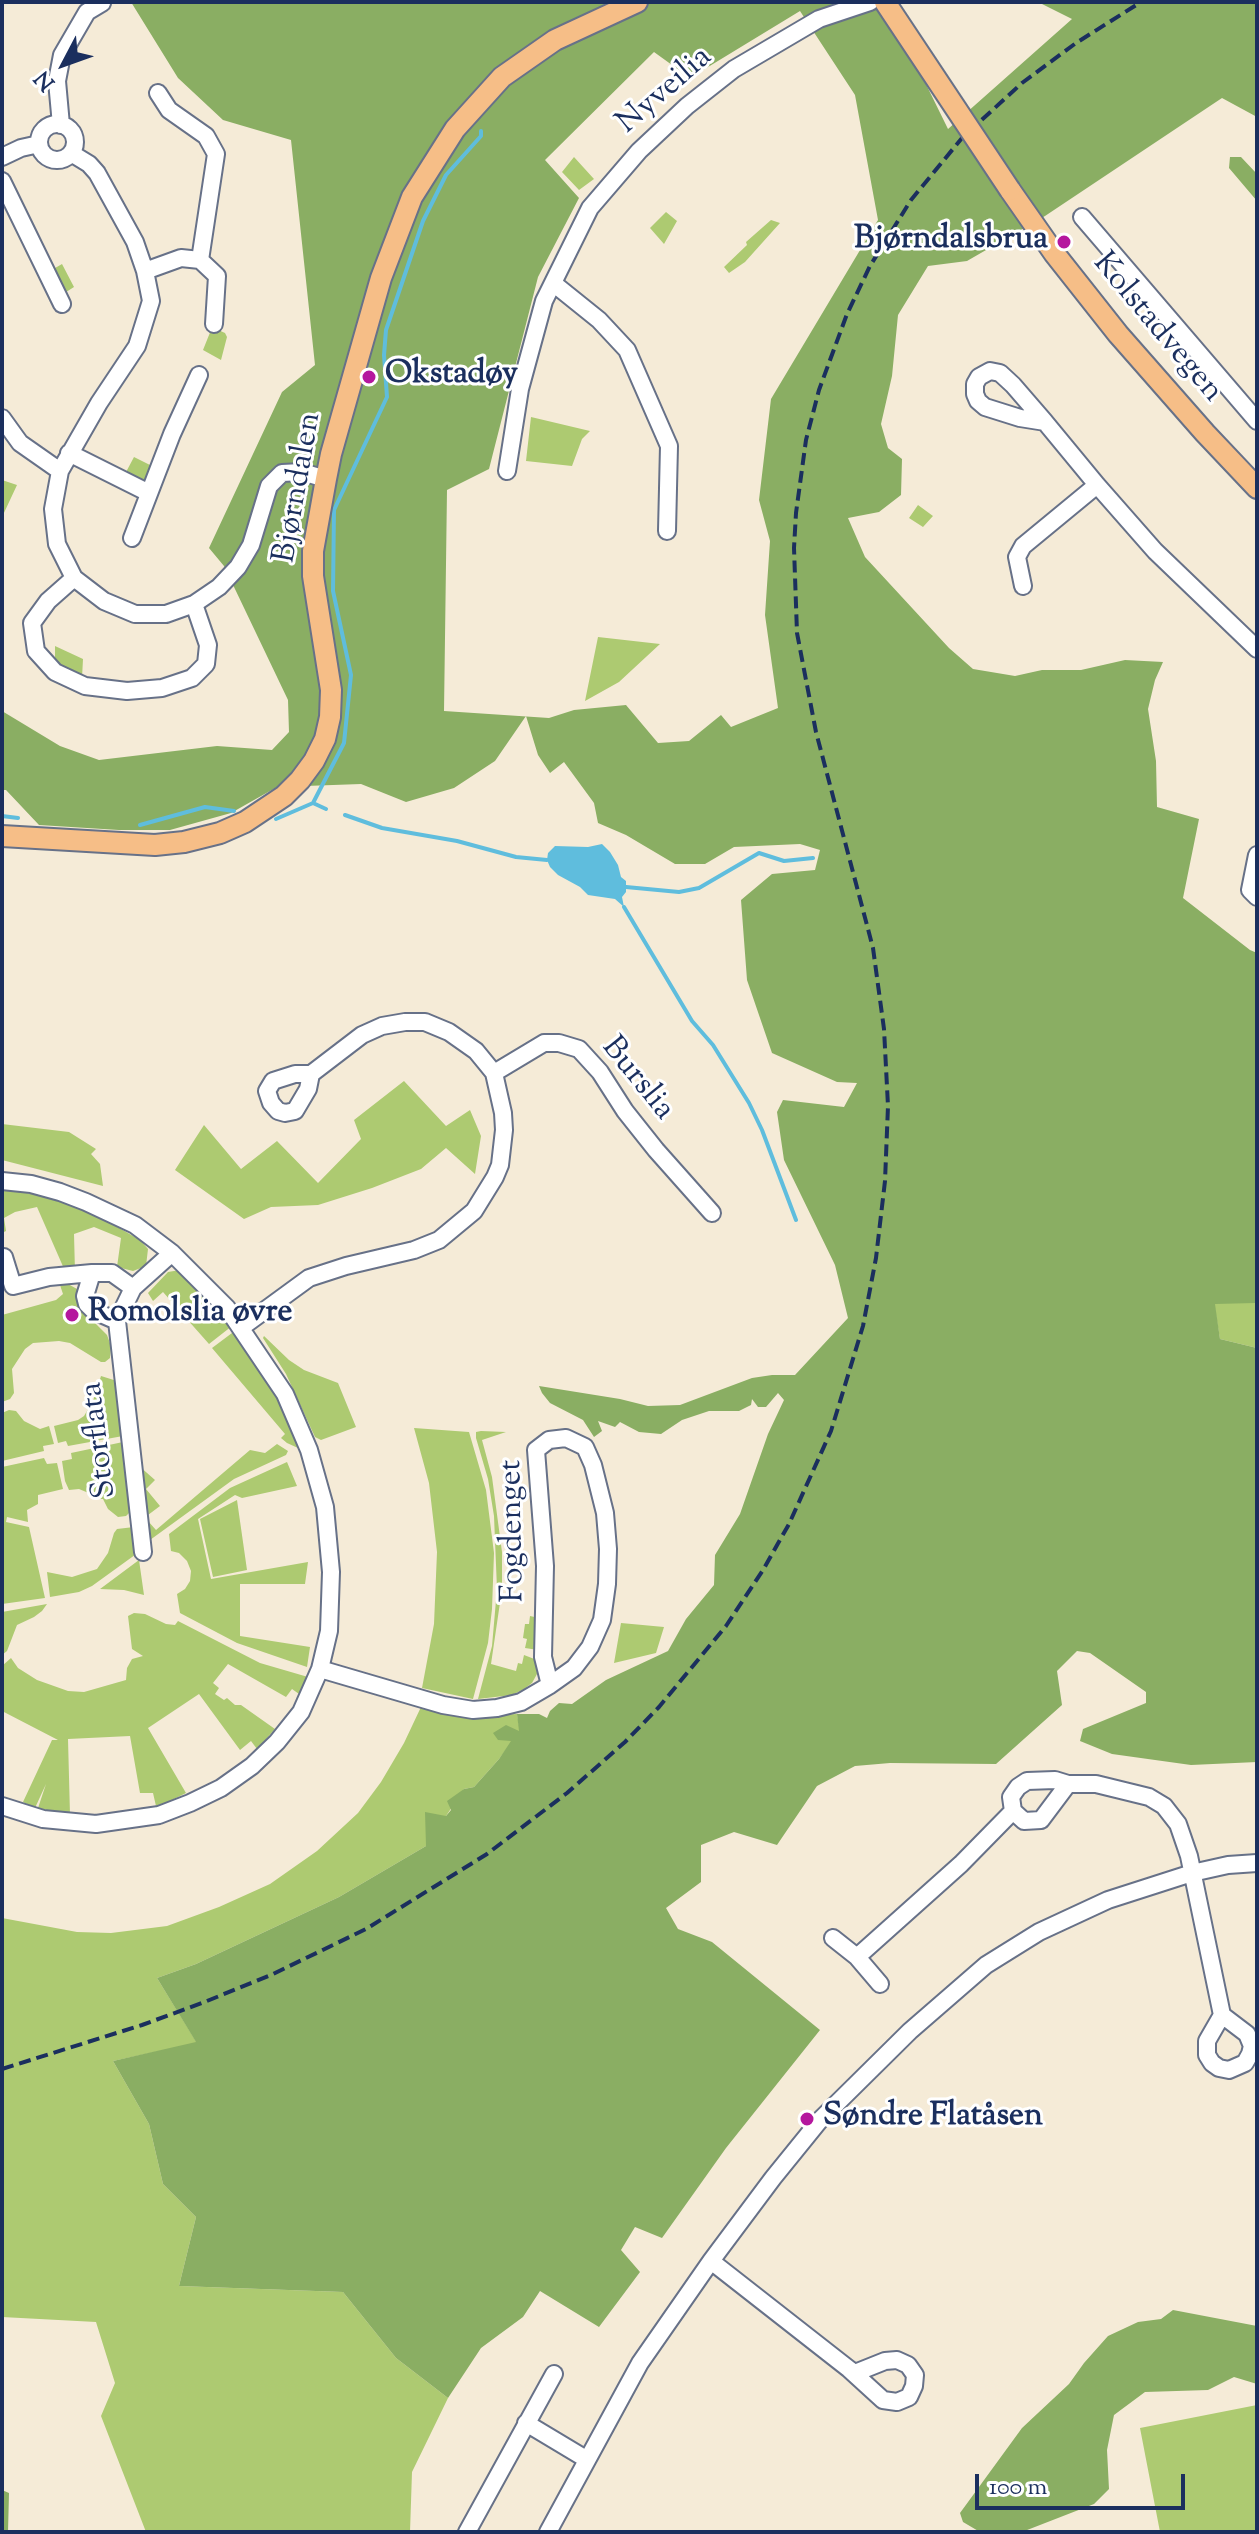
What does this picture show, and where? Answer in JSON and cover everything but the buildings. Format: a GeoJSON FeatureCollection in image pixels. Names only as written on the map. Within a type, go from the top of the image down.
{"type":"FeatureCollection","features":[{"type":"Feature","properties":{"kind":"main road","name":"Bjørndalen"},"geometry":{"type":"LineString","coordinates":[[2,836],[155,845],[184,842],[220,833],[245,822],[284,796],[300,780],[325,739],[330,717],[331,690],[313,576],[313,551],[326,479],[381,278],[412,197],[455,129],[502,77],[555,40],[637,2]]}},
{"type":"Feature","properties":{"kind":"main road","name":"Kolstadvegen"},"geometry":{"type":"LineString","coordinates":[[885,2],[1054,253],[1118,334],[1195,423],[1257,488]]}},
{"type":"Feature","properties":{"kind":"street","name":"Nyveilia"},"geometry":{"type":"LineString","coordinates":[[507,471],[520,389],[544,301],[590,208],[639,151],[687,106],[734,69],[819,19],[870,2]]}},
{"type":"Feature","properties":{"kind":"street"},"geometry":{"type":"LineString","coordinates":[[61,125],[57,81],[62,55],[87,12],[102,3]]}},
{"type":"Feature","properties":{"kind":"street"},"geometry":{"type":"LineString","coordinates":[[158,93],[169,110],[206,136],[216,154],[200,260]]}},
{"type":"Feature","properties":{"kind":"street"},"geometry":{"type":"LineString","coordinates":[[61,125],[72,133],[74,147],[65,159],[48,158],[39,144],[43,132],[48,127],[61,125]]}},
{"type":"Feature","properties":{"kind":"street"},"geometry":{"type":"LineString","coordinates":[[2,157],[39,144]]}},
{"type":"Feature","properties":{"kind":"street"},"geometry":{"type":"LineString","coordinates":[[71,153],[97,173],[135,242],[151,301],[137,346],[60,471],[53,509],[57,544],[74,578],[104,601],[135,614],[166,614],[194,604],[219,587],[238,567],[251,545],[269,486],[282,473],[302,472],[326,479]]}},
{"type":"Feature","properties":{"kind":"street"},"geometry":{"type":"LineString","coordinates":[[2,181],[62,304]]}},
{"type":"Feature","properties":{"kind":"street"},"geometry":{"type":"LineString","coordinates":[[1082,217],[1257,421]]}},
{"type":"Feature","properties":{"kind":"street"},"geometry":{"type":"LineString","coordinates":[[145,271],[181,258],[200,260],[217,276],[214,324]]}},
{"type":"Feature","properties":{"kind":"street"},"geometry":{"type":"LineString","coordinates":[[553,283],[599,320],[627,350],[669,446],[667,531]]}},
{"type":"Feature","properties":{"kind":"street"},"geometry":{"type":"LineString","coordinates":[[132,538],[172,434],[199,375]]}},
{"type":"Feature","properties":{"kind":"street"},"geometry":{"type":"LineString","coordinates":[[2,418],[20,443],[60,471]]}},
{"type":"Feature","properties":{"kind":"street"},"geometry":{"type":"LineString","coordinates":[[1045,422],[1155,551],[1257,649]]}},
{"type":"Feature","properties":{"kind":"street"},"geometry":{"type":"LineString","coordinates":[[69,453],[149,493]]}},
{"type":"Feature","properties":{"kind":"street"},"geometry":{"type":"LineString","coordinates":[[1023,586],[1017,557],[1023,546],[1097,485]]}},
{"type":"Feature","properties":{"kind":"street"},"geometry":{"type":"LineString","coordinates":[[74,578],[48,601],[32,623],[36,651],[55,672],[85,686],[127,691],[162,688],[192,678],[206,664],[208,645],[194,604]]}},
{"type":"Feature","properties":{"kind":"street"},"geometry":{"type":"LineString","coordinates":[[1257,855],[1250,890],[1257,897]]}},
{"type":"Feature","properties":{"kind":"street"},"geometry":{"type":"LineString","coordinates":[[242,1327],[309,1278],[414,1250],[439,1240],[465,1220],[495,1177],[502,1154],[503,1113],[494,1073],[476,1051],[452,1034],[425,1022],[382,1026],[362,1035],[311,1074]]}},
{"type":"Feature","properties":{"kind":"street","name":"Burslia"},"geometry":{"type":"LineString","coordinates":[[494,1073],[544,1043],[559,1043],[579,1049],[600,1072],[625,1111],[656,1150],[712,1213]]}},
{"type":"Feature","properties":{"kind":"street"},"geometry":{"type":"LineString","coordinates":[[2,1181],[31,1184],[86,1202],[135,1225],[172,1253],[227,1308],[285,1394],[309,1450],[325,1507],[330,1586],[329,1631],[320,1669],[301,1712],[252,1766],[221,1788],[159,1815],[96,1824],[43,1819],[2,1806]]}},
{"type":"Feature","properties":{"kind":"street"},"geometry":{"type":"LineString","coordinates":[[92,1273],[85,1296],[87,1304],[94,1311],[117,1321],[133,1288],[172,1253]]}},
{"type":"Feature","properties":{"kind":"street"},"geometry":{"type":"LineString","coordinates":[[3,1255],[8,1288],[49,1277],[112,1273],[133,1288]]}},
{"type":"Feature","properties":{"kind":"street","name":"Storflata"},"geometry":{"type":"LineString","coordinates":[[117,1321],[143,1552]]}},
{"type":"Feature","properties":{"kind":"street","name":"Fogdenget"},"geometry":{"type":"LineString","coordinates":[[320,1669],[443,1705],[473,1710],[521,1702],[550,1685],[574,1668],[590,1647],[602,1620],[608,1549],[605,1513],[597,1478],[585,1447],[566,1438],[549,1440],[536,1450],[545,1566],[543,1657],[550,1685]]}},
{"type":"Feature","properties":{"kind":"street"},"geometry":{"type":"LineString","coordinates":[[1068,1784],[1041,1820],[1024,1821],[1013,1811],[1011,1797],[1018,1787],[1027,1781],[1055,1780],[1068,1784],[1096,1784],[1149,1797],[1164,1806],[1178,1824],[1192,1873],[1222,2015]]}},
{"type":"Feature","properties":{"kind":"street"},"geometry":{"type":"LineString","coordinates":[[857,1957],[961,1864],[1013,1811]]}},
{"type":"Feature","properties":{"kind":"street"},"geometry":{"type":"LineString","coordinates":[[548,2532],[640,2363],[711,2261],[820,2120],[856,2083],[954,1991],[986,1965],[1039,1932],[1108,1900],[1192,1873],[1228,1865],[1257,1863]]}},
{"type":"Feature","properties":{"kind":"street"},"geometry":{"type":"LineString","coordinates":[[833,1938],[857,1957],[880,1984]]}},
{"type":"Feature","properties":{"kind":"street"},"geometry":{"type":"LineString","coordinates":[[711,2261],[855,2373]]}},
{"type":"Feature","properties":{"kind":"street"},"geometry":{"type":"LineString","coordinates":[[467,2532],[554,2374]]}},
{"type":"Feature","properties":{"kind":"street"},"geometry":{"type":"LineString","coordinates":[[526,2423],[586,2459]]}},
{"type":"Feature","properties":{"kind":"green space"},"geometry":{"type":"Polygon","coordinates":[[[131,2],[892,2],[893,17],[948,129],[1072,19],[1038,2],[1257,2],[1257,117],[1222,98],[1045,216],[967,261],[928,266],[898,315],[892,376],[881,424],[888,448],[902,459],[901,495],[879,512],[848,518],[865,557],[949,648],[973,669],[1015,676],[1042,670],[1081,670],[1125,660],[1163,662],[1148,709],[1156,761],[1157,807],[1199,819],[1183,898],[1257,953],[1257,1299],[1255,1303],[1215,1304],[1220,1339],[1257,1348],[1257,1762],[1191,1765],[1112,1754],[1080,1741],[1083,1729],[1146,1703],[1146,1692],[1090,1653],[1077,1651],[1057,1671],[1062,1705],[996,1764],[890,1763],[855,1766],[817,1786],[777,1845],[734,1832],[701,1845],[701,1882],[666,1908],[678,1929],[712,1942],[820,2030],[726,2148],[662,2238],[635,2227],[621,2250],[640,2272],[599,2327],[540,2291],[523,2317],[481,2348],[448,2398],[396,2358],[343,2292],[179,2286],[196,2217],[163,2184],[149,2124],[113,2061],[196,2042],[157,1978],[196,1964],[339,1897],[426,1846],[425,1812],[446,1816],[451,1810],[447,1801],[464,1789],[474,1787],[511,1741],[498,1740],[493,1733],[506,1725],[519,1731],[517,1714],[539,1714],[547,1718],[559,1703],[572,1704],[606,1680],[668,1651],[686,1619],[714,1585],[715,1555],[740,1514],[768,1434],[784,1400],[778,1393],[766,1407],[758,1407],[752,1399],[751,1405],[739,1411],[709,1411],[682,1420],[661,1434],[639,1432],[620,1422],[615,1427],[598,1421],[602,1431],[594,1437],[583,1420],[550,1403],[539,1386],[648,1406],[680,1405],[752,1378],[795,1375],[848,1318],[835,1265],[784,1160],[777,1112],[783,1100],[844,1107],[857,1083],[837,1082],[772,1053],[747,980],[741,900],[772,874],[815,870],[820,850],[800,844],[734,847],[705,864],[675,864],[626,835],[598,823],[594,803],[564,762],[550,773],[538,755],[526,716],[495,761],[454,788],[406,802],[361,784],[277,787],[231,813],[170,830],[119,830],[39,825],[6,790],[2,790],[2,711],[60,746],[99,760],[217,746],[272,750],[289,732],[288,700],[224,566],[209,548],[282,392],[315,365],[291,140],[223,120],[178,78],[131,2]],[[800,11],[690,78],[654,52],[545,160],[579,198],[538,277],[489,469],[447,490],[444,711],[549,718],[574,710],[626,705],[658,743],[689,741],[721,715],[731,727],[778,708],[765,615],[770,541],[759,500],[771,399],[878,220],[855,95],[800,11]]]}},
{"type":"Feature","properties":{"kind":"green space"},"geometry":{"type":"Polygon","coordinates":[[[574,157],[594,179],[579,190],[562,172],[574,157]]]}},
{"type":"Feature","properties":{"kind":"green space"},"geometry":{"type":"Polygon","coordinates":[[[1230,157],[1241,157],[1257,174],[1257,201],[1229,168],[1230,157]]]}},
{"type":"Feature","properties":{"kind":"green space"},"geometry":{"type":"Polygon","coordinates":[[[666,212],[677,221],[664,244],[650,228],[666,212]]]}},
{"type":"Feature","properties":{"kind":"green space"},"geometry":{"type":"Polygon","coordinates":[[[771,220],[780,223],[745,262],[729,273],[724,267],[771,220]]]}},
{"type":"Feature","properties":{"kind":"green space"},"geometry":{"type":"Polygon","coordinates":[[[62,264],[74,287],[63,294],[50,271],[62,264]]]}},
{"type":"Feature","properties":{"kind":"green space"},"geometry":{"type":"Polygon","coordinates":[[[216,329],[227,337],[221,360],[203,350],[211,330],[216,329]]]}},
{"type":"Feature","properties":{"kind":"green space"},"geometry":{"type":"Polygon","coordinates":[[[531,417],[590,431],[582,439],[572,466],[526,461],[531,417]]]}},
{"type":"Feature","properties":{"kind":"green space"},"geometry":{"type":"Polygon","coordinates":[[[134,457],[154,467],[147,487],[125,474],[134,457]]]}},
{"type":"Feature","properties":{"kind":"green space"},"geometry":{"type":"Polygon","coordinates":[[[2,480],[17,485],[3,515],[2,514],[2,480]]]}},
{"type":"Feature","properties":{"kind":"green space"},"geometry":{"type":"Polygon","coordinates":[[[918,505],[933,516],[923,527],[909,518],[918,505]]]}},
{"type":"Feature","properties":{"kind":"green space"},"geometry":{"type":"Polygon","coordinates":[[[598,637],[660,644],[619,682],[585,701],[598,637]]]}},
{"type":"Feature","properties":{"kind":"green space"},"geometry":{"type":"Polygon","coordinates":[[[55,646],[83,659],[82,678],[55,664],[55,646]]]}},
{"type":"Feature","properties":{"kind":"green space"},"geometry":{"type":"Polygon","coordinates":[[[404,1081],[446,1126],[470,1110],[481,1136],[475,1174],[446,1148],[421,1169],[372,1188],[318,1205],[271,1207],[244,1219],[175,1170],[204,1125],[241,1169],[277,1141],[318,1183],[361,1139],[354,1120],[404,1081]]]}},
{"type":"Feature","properties":{"kind":"green space"},"geometry":{"type":"Polygon","coordinates":[[[2,1124],[69,1132],[96,1149],[91,1154],[100,1164],[103,1186],[2,1160],[2,1124]]]}},
{"type":"Feature","properties":{"kind":"green space"},"geometry":{"type":"Polygon","coordinates":[[[2,1188],[57,1199],[100,1217],[140,1240],[148,1249],[146,1266],[133,1271],[117,1267],[121,1238],[94,1227],[74,1234],[75,1272],[65,1271],[37,1207],[4,1218],[6,1231],[2,1233],[2,1188]]]}},
{"type":"Feature","properties":{"kind":"green space"},"geometry":{"type":"Polygon","coordinates":[[[180,1270],[232,1326],[209,1344],[163,1292],[153,1301],[148,1293],[168,1272],[180,1270]]]}},
{"type":"Feature","properties":{"kind":"green space"},"geometry":{"type":"Polygon","coordinates":[[[68,1284],[77,1289],[81,1309],[107,1335],[111,1346],[110,1358],[101,1362],[70,1343],[33,1343],[25,1349],[12,1369],[14,1393],[2,1402],[2,1315],[56,1300],[63,1294],[60,1285],[68,1284]]]}},
{"type":"Feature","properties":{"kind":"green space"},"geometry":{"type":"Polygon","coordinates":[[[1257,1299],[1257,1348],[1220,1339],[1214,1303],[1254,1303],[1257,1299]]]}},
{"type":"Feature","properties":{"kind":"green space"},"geometry":{"type":"Polygon","coordinates":[[[236,1330],[268,1377],[302,1445],[298,1448],[281,1438],[285,1434],[212,1348],[236,1330]]]}},
{"type":"Feature","properties":{"kind":"green space"},"geometry":{"type":"Polygon","coordinates":[[[264,1336],[304,1370],[338,1383],[356,1427],[321,1440],[315,1437],[286,1374],[264,1336]]]}},
{"type":"Feature","properties":{"kind":"green space"},"geometry":{"type":"Polygon","coordinates":[[[101,1376],[117,1381],[123,1436],[68,1446],[66,1441],[58,1443],[54,1426],[84,1416],[93,1401],[101,1376]]]}},
{"type":"Feature","properties":{"kind":"green space"},"geometry":{"type":"Polygon","coordinates":[[[16,1411],[24,1421],[40,1429],[49,1426],[54,1444],[43,1446],[44,1451],[2,1461],[2,1413],[16,1411]]]}},
{"type":"Feature","properties":{"kind":"green space"},"geometry":{"type":"Polygon","coordinates":[[[414,1428],[469,1432],[486,1490],[494,1553],[492,1609],[488,1643],[473,1699],[422,1688],[434,1624],[437,1552],[429,1483],[414,1428]]]}},
{"type":"Feature","properties":{"kind":"green space"},"geometry":{"type":"Polygon","coordinates":[[[476,1432],[506,1432],[482,1440],[492,1477],[502,1552],[502,1589],[491,1664],[516,1671],[524,1655],[537,1660],[537,1674],[532,1683],[512,1695],[478,1699],[492,1646],[497,1589],[494,1516],[488,1479],[476,1438],[476,1432]]]}},
{"type":"Feature","properties":{"kind":"green space"},"geometry":{"type":"Polygon","coordinates":[[[123,1442],[132,1510],[126,1516],[118,1517],[108,1509],[103,1499],[94,1499],[91,1494],[79,1489],[69,1490],[62,1461],[72,1459],[71,1453],[123,1442]]]}},
{"type":"Feature","properties":{"kind":"green space"},"geometry":{"type":"Polygon","coordinates":[[[277,1444],[288,1451],[286,1455],[234,1479],[150,1540],[145,1524],[148,1521],[156,1530],[250,1450],[265,1453],[277,1444]]]}},
{"type":"Feature","properties":{"kind":"green space"},"geometry":{"type":"Polygon","coordinates":[[[44,1458],[47,1464],[57,1463],[63,1489],[38,1495],[38,1504],[27,1510],[28,1522],[7,1517],[6,1522],[29,1527],[45,1598],[2,1604],[2,1467],[44,1458]]]}},
{"type":"Feature","properties":{"kind":"green space"},"geometry":{"type":"Polygon","coordinates":[[[287,1462],[297,1486],[242,1498],[235,1495],[198,1519],[211,1579],[308,1562],[305,1584],[240,1584],[240,1636],[310,1647],[307,1667],[237,1643],[180,1613],[177,1594],[190,1581],[191,1571],[179,1553],[171,1551],[169,1534],[230,1488],[287,1462]]]}},
{"type":"Feature","properties":{"kind":"green space"},"geometry":{"type":"Polygon","coordinates":[[[138,1465],[155,1480],[146,1489],[160,1506],[148,1515],[144,1514],[138,1465]]]}},
{"type":"Feature","properties":{"kind":"green space"},"geometry":{"type":"Polygon","coordinates":[[[237,1500],[247,1570],[213,1577],[200,1519],[237,1500]]]}},
{"type":"Feature","properties":{"kind":"green space"},"geometry":{"type":"Polygon","coordinates":[[[134,1527],[139,1552],[92,1586],[79,1592],[50,1597],[47,1572],[72,1577],[97,1569],[108,1553],[117,1529],[134,1527]]]}},
{"type":"Feature","properties":{"kind":"green space"},"geometry":{"type":"Polygon","coordinates":[[[139,1560],[144,1595],[100,1589],[139,1560]]]}},
{"type":"Feature","properties":{"kind":"green space"},"geometry":{"type":"Polygon","coordinates":[[[47,1604],[34,1617],[17,1625],[7,1651],[2,1655],[2,1612],[47,1604]]]}},
{"type":"Feature","properties":{"kind":"green space"},"geometry":{"type":"Polygon","coordinates":[[[145,1614],[166,1624],[175,1625],[178,1621],[260,1663],[308,1677],[299,1694],[292,1689],[286,1697],[228,1664],[213,1683],[219,1688],[215,1694],[241,1705],[275,1729],[257,1749],[251,1741],[240,1750],[199,1694],[148,1728],[186,1793],[170,1801],[156,1806],[153,1793],[140,1793],[130,1736],[68,1739],[70,1815],[38,1808],[46,1784],[35,1808],[23,1802],[52,1740],[58,1740],[2,1711],[2,1666],[11,1658],[18,1668],[37,1680],[68,1691],[84,1692],[126,1680],[132,1659],[143,1656],[132,1649],[128,1616],[145,1614]]]}},
{"type":"Feature","properties":{"kind":"green space"},"geometry":{"type":"Polygon","coordinates":[[[530,1616],[539,1618],[538,1650],[525,1648],[525,1624],[529,1624],[530,1616]]]}},
{"type":"Feature","properties":{"kind":"green space"},"geometry":{"type":"Polygon","coordinates":[[[621,1623],[664,1627],[656,1653],[614,1663],[621,1623]]]}},
{"type":"Feature","properties":{"kind":"green space"},"geometry":{"type":"Polygon","coordinates":[[[421,1707],[445,1714],[517,1714],[520,1731],[474,1787],[464,1789],[426,1846],[339,1897],[196,1964],[157,1978],[197,2043],[113,2061],[149,2124],[163,2184],[196,2217],[179,2286],[343,2292],[396,2358],[448,2398],[412,2472],[410,2532],[146,2532],[101,2416],[115,2383],[96,2322],[2,2317],[2,1918],[77,1932],[111,1933],[167,1926],[270,1884],[317,1851],[358,1813],[381,1782],[421,1707]]]}},
{"type":"Feature","properties":{"kind":"green space"},"geometry":{"type":"Polygon","coordinates":[[[1173,2310],[1257,2326],[1257,2384],[1234,2377],[1208,2390],[1145,2392],[1114,2415],[1107,2450],[1109,2489],[1094,2504],[1022,2532],[980,2532],[963,2522],[960,2513],[1022,2428],[1069,2384],[1108,2336],[1138,2322],[1161,2319],[1173,2310]]]}},
{"type":"Feature","properties":{"kind":"green space"},"geometry":{"type":"Polygon","coordinates":[[[1257,2405],[1257,2532],[1160,2532],[1140,2428],[1257,2405]]]}},
{"type":"Feature","properties":{"kind":"green space"},"geometry":{"type":"Polygon","coordinates":[[[2,2490],[9,2493],[8,2532],[2,2532],[2,2490]]]}},
{"type":"Feature","properties":{"kind":"water"},"geometry":{"type":"Polygon","coordinates":[[[602,844],[626,881],[626,892],[622,897],[624,907],[615,899],[588,895],[558,875],[547,860],[548,853],[555,846],[588,847],[602,844]]]}},
{"type":"Feature","properties":{"kind":"waterway"},"geometry":{"type":"LineString","coordinates":[[276,819],[313,803],[344,743],[351,675],[333,591],[334,510],[387,397],[386,330],[423,221],[446,175],[481,136],[481,131]]}},
{"type":"Feature","properties":{"kind":"waterway"},"geometry":{"type":"LineString","coordinates":[[313,803],[326,809]]}},
{"type":"Feature","properties":{"kind":"waterway"},"geometry":{"type":"LineString","coordinates":[[140,825],[205,807],[234,811]]}},
{"type":"Feature","properties":{"kind":"waterway"},"geometry":{"type":"LineString","coordinates":[[345,815],[382,828],[457,841],[516,857],[547,860]]}},
{"type":"Feature","properties":{"kind":"waterway"},"geometry":{"type":"LineString","coordinates":[[2,816],[18,818]]}},
{"type":"Feature","properties":{"kind":"waterway"},"geometry":{"type":"LineString","coordinates":[[626,887],[679,892],[699,888],[759,853],[784,861],[813,858]]}},
{"type":"Feature","properties":{"kind":"waterway"},"geometry":{"type":"LineString","coordinates":[[624,907],[692,1021],[713,1045],[749,1103],[796,1220]]}},
{"type":"Feature","properties":{"kind":"railway"},"geometry":{"type":"LineString","coordinates":[[2,2069],[142,2025],[271,1975],[366,1929],[487,1854],[567,1793],[659,1707],[726,1626],[789,1524],[831,1431],[863,1326],[876,1258],[885,1181],[888,1106],[884,1029],[873,948],[816,732],[797,633],[794,548],[806,440],[819,390],[847,314],[870,266],[911,200],[962,138],[1022,83],[1076,43],[1141,2]]}},
{"type":"Feature","properties":{"kind":"place","name":"Bjørndalsbrua"},"geometry":{"type":"Point","coordinates":[1064,242]}},
{"type":"Feature","properties":{"kind":"place","name":"Okstadøy"},"geometry":{"type":"Point","coordinates":[369,377]}},
{"type":"Feature","properties":{"kind":"place","name":"Romolslia øvre"},"geometry":{"type":"Point","coordinates":[72,1315]}},
{"type":"Feature","properties":{"kind":"place","name":"Søndre Flatåsen"},"geometry":{"type":"Point","coordinates":[807,2119]}}]}
